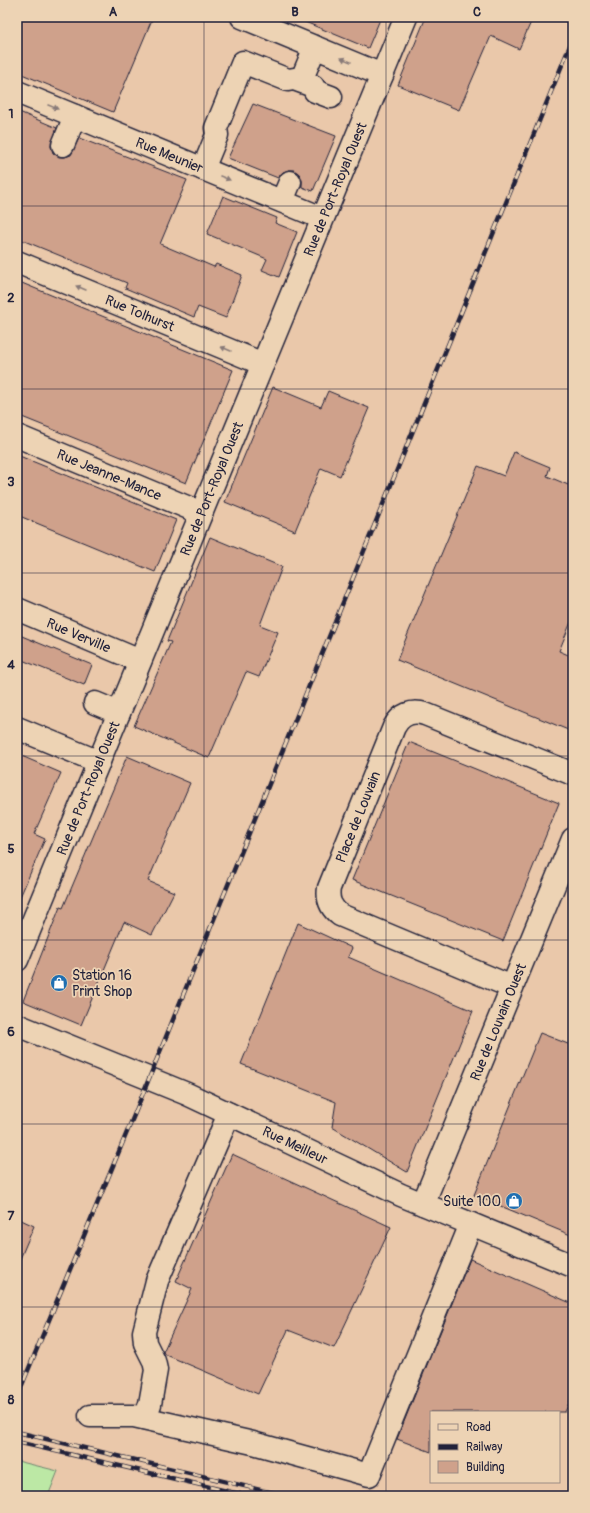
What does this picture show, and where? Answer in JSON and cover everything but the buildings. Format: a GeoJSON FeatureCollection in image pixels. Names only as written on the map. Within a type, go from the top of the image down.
{"type":"FeatureCollection","features":[{"type":"Feature","properties":{"kind":"street"},"geometry":{"type":"LineString","coordinates":[[242,17],[382,75]]}},
{"type":"Feature","properties":{"kind":"street","name":"Rue de Port-Royal Ouest"},"geometry":{"type":"LineString","coordinates":[[17,960],[406,17]]}},
{"type":"Feature","properties":{"kind":"street"},"geometry":{"type":"LineString","coordinates":[[301,81],[315,47]]}},
{"type":"Feature","properties":{"kind":"street"},"geometry":{"type":"LineString","coordinates":[[199,167],[210,131],[216,128],[243,62],[288,80],[294,79],[301,81],[313,86],[315,91],[331,97]]}},
{"type":"Feature","properties":{"kind":"street","name":"Rue Meunier"},"geometry":{"type":"LineString","coordinates":[[17,92],[199,167],[286,192],[322,218]]}},
{"type":"Feature","properties":{"kind":"street"},"geometry":{"type":"LineString","coordinates":[[63,145],[75,116]]}},
{"type":"Feature","properties":{"kind":"street","name":"Rue Tolhurst"},"geometry":{"type":"LineString","coordinates":[[17,262],[262,364]]}},
{"type":"Feature","properties":{"kind":"street","name":"Rue Jeanne-Mance"},"geometry":{"type":"LineString","coordinates":[[17,436],[201,513]]}},
{"type":"Feature","properties":{"kind":"street","name":"Rue Verville"},"geometry":{"type":"LineString","coordinates":[[17,609],[140,661]]}},
{"type":"Feature","properties":{"kind":"street"},"geometry":{"type":"LineString","coordinates":[[95,703],[119,713]]}},
{"type":"Feature","properties":{"kind":"street","name":"Place de Louvain"},"geometry":{"type":"LineString","coordinates":[[512,987],[340,915],[333,909],[330,903],[329,888],[394,727],[399,719],[407,714],[416,712],[425,714],[573,774]]}},
{"type":"Feature","properties":{"kind":"street"},"geometry":{"type":"LineString","coordinates":[[17,728],[99,762]]}},
{"type":"Feature","properties":{"kind":"street","name":"Rue de Louvain Ouest"},"geometry":{"type":"LineString","coordinates":[[423,1204],[573,839]]}},
{"type":"Feature","properties":{"kind":"street","name":"Rue Meilleur"},"geometry":{"type":"LineString","coordinates":[[17,1025],[155,1081],[423,1204],[573,1266]]}},
{"type":"Feature","properties":{"kind":"street"},"geometry":{"type":"LineString","coordinates":[[145,1418],[150,1404],[156,1370],[154,1360],[145,1343],[144,1332],[157,1281],[229,1114]]}},
{"type":"Feature","properties":{"kind":"street"},"geometry":{"type":"LineString","coordinates":[[90,1416],[134,1416],[145,1418],[253,1443],[369,1475],[471,1224]]}},
{"type":"Feature","properties":{"kind":"green space"},"geometry":{"type":"Polygon","coordinates":[[[17,1461],[58,1471],[48,1496],[17,1496],[17,1461]]]}},
{"type":"Feature","properties":{"kind":"railway"},"geometry":{"type":"LineString","coordinates":[[17,1397],[137,1108],[573,38]]}},
{"type":"Feature","properties":{"kind":"railway"},"geometry":{"type":"LineString","coordinates":[[17,1432],[286,1496]]}},
{"type":"Feature","properties":{"kind":"railway"},"geometry":{"type":"LineString","coordinates":[[17,1442],[248,1496]]}},
{"type":"Feature","properties":{"kind":"place","name":"Station 16 Print Shop"},"geometry":{"type":"Point","coordinates":[59,983]}},
{"type":"Feature","properties":{"kind":"place","name":"Suite 100"},"geometry":{"type":"Point","coordinates":[514,1201]}}]}
